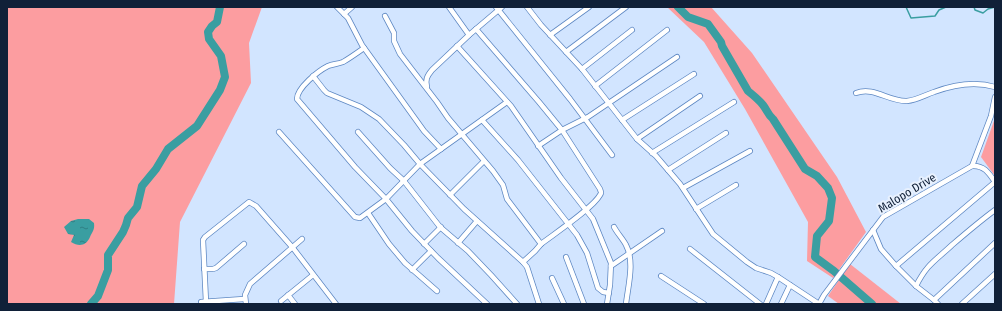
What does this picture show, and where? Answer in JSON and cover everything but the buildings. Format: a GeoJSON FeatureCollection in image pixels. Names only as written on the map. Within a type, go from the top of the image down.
{"type":"FeatureCollection","features":[{"type":"Feature","properties":{"kind":"street"},"geometry":{"type":"LineString","coordinates":[[337,7],[350,21],[364,48],[424,131],[441,149]]}},
{"type":"Feature","properties":{"kind":"street"},"geometry":{"type":"LineString","coordinates":[[344,14],[352,7]]}},
{"type":"Feature","properties":{"kind":"street"},"geometry":{"type":"LineString","coordinates":[[449,7],[469,35]]}},
{"type":"Feature","properties":{"kind":"street"},"geometry":{"type":"LineString","coordinates":[[528,7],[550,35],[582,70],[637,138],[683,188],[713,234],[752,265],[778,277],[819,304]]}},
{"type":"Feature","properties":{"kind":"street"},"geometry":{"type":"LineString","coordinates":[[550,35],[589,7]]}},
{"type":"Feature","properties":{"kind":"street"},"geometry":{"type":"LineString","coordinates":[[566,52],[626,7]]}},
{"type":"Feature","properties":{"kind":"street"},"geometry":{"type":"LineString","coordinates":[[428,89],[426,80],[428,76],[457,46],[499,8],[612,154]]}},
{"type":"Feature","properties":{"kind":"street"},"geometry":{"type":"LineString","coordinates":[[385,16],[394,33],[394,41],[400,54],[461,134],[493,171],[503,185],[507,199],[540,244]]}},
{"type":"Feature","properties":{"kind":"street"},"geometry":{"type":"LineString","coordinates":[[476,29],[562,130],[600,189],[601,193],[599,197],[585,210],[540,244],[523,262]]}},
{"type":"Feature","properties":{"kind":"street"},"geometry":{"type":"LineString","coordinates":[[582,70],[632,30]]}},
{"type":"Feature","properties":{"kind":"street"},"geometry":{"type":"LineString","coordinates":[[595,86],[667,30]]}},
{"type":"Feature","properties":{"kind":"street"},"geometry":{"type":"LineString","coordinates":[[457,46],[507,102],[593,219],[611,266],[607,304]]}},
{"type":"Feature","properties":{"kind":"street"},"geometry":{"type":"LineString","coordinates":[[364,48],[343,62],[330,65],[313,76],[297,95],[297,99],[424,244],[487,304]]}},
{"type":"Feature","properties":{"kind":"street"},"geometry":{"type":"LineString","coordinates":[[538,146],[608,103],[677,57]]}},
{"type":"Feature","properties":{"kind":"street"},"geometry":{"type":"LineString","coordinates":[[622,120],[694,74]]}},
{"type":"Feature","properties":{"kind":"street"},"geometry":{"type":"LineString","coordinates":[[313,76],[327,93],[370,112],[404,145],[450,195],[523,262],[527,267],[539,304]]}},
{"type":"Feature","properties":{"kind":"street"},"geometry":{"type":"LineString","coordinates":[[856,93],[869,91],[902,101],[918,98],[953,86],[981,84],[995,87]]}},
{"type":"Feature","properties":{"kind":"street"},"geometry":{"type":"LineString","coordinates":[[637,138],[700,96]]}},
{"type":"Feature","properties":{"kind":"street"},"geometry":{"type":"LineString","coordinates":[[896,266],[995,182],[989,173],[983,168],[972,166],[991,116],[995,97]]}},
{"type":"Feature","properties":{"kind":"street"},"geometry":{"type":"LineString","coordinates":[[279,132],[355,217],[360,218],[386,199],[420,164],[507,102]]}},
{"type":"Feature","properties":{"kind":"street"},"geometry":{"type":"LineString","coordinates":[[652,153],[734,102]]}},
{"type":"Feature","properties":{"kind":"street"},"geometry":{"type":"LineString","coordinates":[[482,120],[518,160],[577,235],[587,253],[598,288],[602,292],[609,293]]}},
{"type":"Feature","properties":{"kind":"street"},"geometry":{"type":"LineString","coordinates":[[358,132],[390,168],[404,181],[441,227],[491,275],[517,304]]}},
{"type":"Feature","properties":{"kind":"street"},"geometry":{"type":"LineString","coordinates":[[668,170],[726,133]]}},
{"type":"Feature","properties":{"kind":"street"},"geometry":{"type":"LineString","coordinates":[[683,188],[750,151]]}},
{"type":"Feature","properties":{"kind":"street"},"geometry":{"type":"LineString","coordinates":[[450,195],[484,161]]}},
{"type":"Feature","properties":{"kind":"street","name":"Malopo Drive"},"geometry":{"type":"LineString","coordinates":[[819,304],[845,266],[883,217],[972,166]]}},
{"type":"Feature","properties":{"kind":"street"},"geometry":{"type":"LineString","coordinates":[[696,209],[736,185]]}},
{"type":"Feature","properties":{"kind":"street"},"geometry":{"type":"LineString","coordinates":[[302,240],[293,248],[250,284],[245,301],[203,302],[204,269],[202,244],[205,238],[249,202],[256,206],[293,248],[336,304]]}},
{"type":"Feature","properties":{"kind":"street"},"geometry":{"type":"LineString","coordinates":[[916,286],[922,273],[929,264],[995,210]]}},
{"type":"Feature","properties":{"kind":"street"},"geometry":{"type":"LineString","coordinates":[[368,213],[389,244],[412,270],[437,291]]}},
{"type":"Feature","properties":{"kind":"street"},"geometry":{"type":"LineString","coordinates":[[458,243],[477,221]]}},
{"type":"Feature","properties":{"kind":"street"},"geometry":{"type":"LineString","coordinates":[[424,244],[441,227]]}},
{"type":"Feature","properties":{"kind":"street"},"geometry":{"type":"LineString","coordinates":[[614,227],[630,254],[630,271],[626,304]]}},
{"type":"Feature","properties":{"kind":"street"},"geometry":{"type":"LineString","coordinates":[[873,230],[881,249],[916,286],[936,302],[995,242]]}},
{"type":"Feature","properties":{"kind":"street"},"geometry":{"type":"LineString","coordinates":[[611,266],[662,231]]}},
{"type":"Feature","properties":{"kind":"street"},"geometry":{"type":"LineString","coordinates":[[204,269],[216,268],[244,244]]}},
{"type":"Feature","properties":{"kind":"street"},"geometry":{"type":"LineString","coordinates":[[690,249],[760,304]]}},
{"type":"Feature","properties":{"kind":"street"},"geometry":{"type":"LineString","coordinates":[[412,270],[431,251]]}},
{"type":"Feature","properties":{"kind":"street"},"geometry":{"type":"LineString","coordinates":[[566,256],[584,304]]}},
{"type":"Feature","properties":{"kind":"street"},"geometry":{"type":"LineString","coordinates":[[962,304],[995,274]]}},
{"type":"Feature","properties":{"kind":"street"},"geometry":{"type":"LineString","coordinates":[[281,301],[313,275]]}},
{"type":"Feature","properties":{"kind":"street"},"geometry":{"type":"LineString","coordinates":[[661,276],[704,304]]}},
{"type":"Feature","properties":{"kind":"street"},"geometry":{"type":"LineString","coordinates":[[766,304],[778,277]]}},
{"type":"Feature","properties":{"kind":"street"},"geometry":{"type":"LineString","coordinates":[[552,278],[564,304]]}},
{"type":"Feature","properties":{"kind":"street"},"geometry":{"type":"LineString","coordinates":[[781,304],[790,285]]}},
{"type":"Feature","properties":{"kind":"street"},"geometry":{"type":"LineString","coordinates":[[288,295],[295,304]]}},
{"type":"Feature","properties":{"kind":"shaded area"},"geometry":{"type":"Polygon","coordinates":[[[7,7],[262,7],[249,43],[251,83],[180,222],[174,304],[7,304],[7,7]]]}},
{"type":"Feature","properties":{"kind":"shaded area"},"geometry":{"type":"Polygon","coordinates":[[[667,7],[711,7],[752,53],[837,177],[866,232],[833,278],[807,261],[808,222],[745,109],[704,42],[667,7]]]}},
{"type":"Feature","properties":{"kind":"shaded area"},"geometry":{"type":"Polygon","coordinates":[[[995,118],[995,176],[981,157],[995,118]]]}},
{"type":"Feature","properties":{"kind":"shaded area"},"geometry":{"type":"Polygon","coordinates":[[[850,264],[901,304],[839,304],[828,296],[850,264]]]}},
{"type":"Feature","properties":{"kind":"water"},"geometry":{"type":"Polygon","coordinates":[[[78,219],[89,219],[94,223],[94,229],[88,240],[82,245],[77,245],[71,242],[74,235],[68,234],[64,227],[71,221],[78,219]]]}},
{"type":"Feature","properties":{"kind":"waterway"},"geometry":{"type":"LineString","coordinates":[[91,304],[98,296],[108,270],[108,255],[123,232],[128,218],[137,207],[142,186],[156,169],[168,149],[197,126],[220,90],[225,77],[221,56],[209,39],[208,32],[217,22],[220,7]]}},
{"type":"Feature","properties":{"kind":"waterway"},"geometry":{"type":"LineString","coordinates":[[678,7],[688,17],[708,24],[721,42],[748,91],[758,99],[773,119],[805,169],[817,176],[828,188],[832,198],[829,221],[817,236],[815,257],[834,271],[872,304]]}},
{"type":"Feature","properties":{"kind":"waterway"},"geometry":{"type":"LineString","coordinates":[[680,10],[684,7]]}},
{"type":"Feature","properties":{"kind":"waterway"},"geometry":{"type":"LineString","coordinates":[[906,7],[911,18],[935,16],[939,10],[946,7]]}},
{"type":"Feature","properties":{"kind":"waterway"},"geometry":{"type":"LineString","coordinates":[[974,7],[975,10],[983,13],[988,9],[995,7]]}}]}
